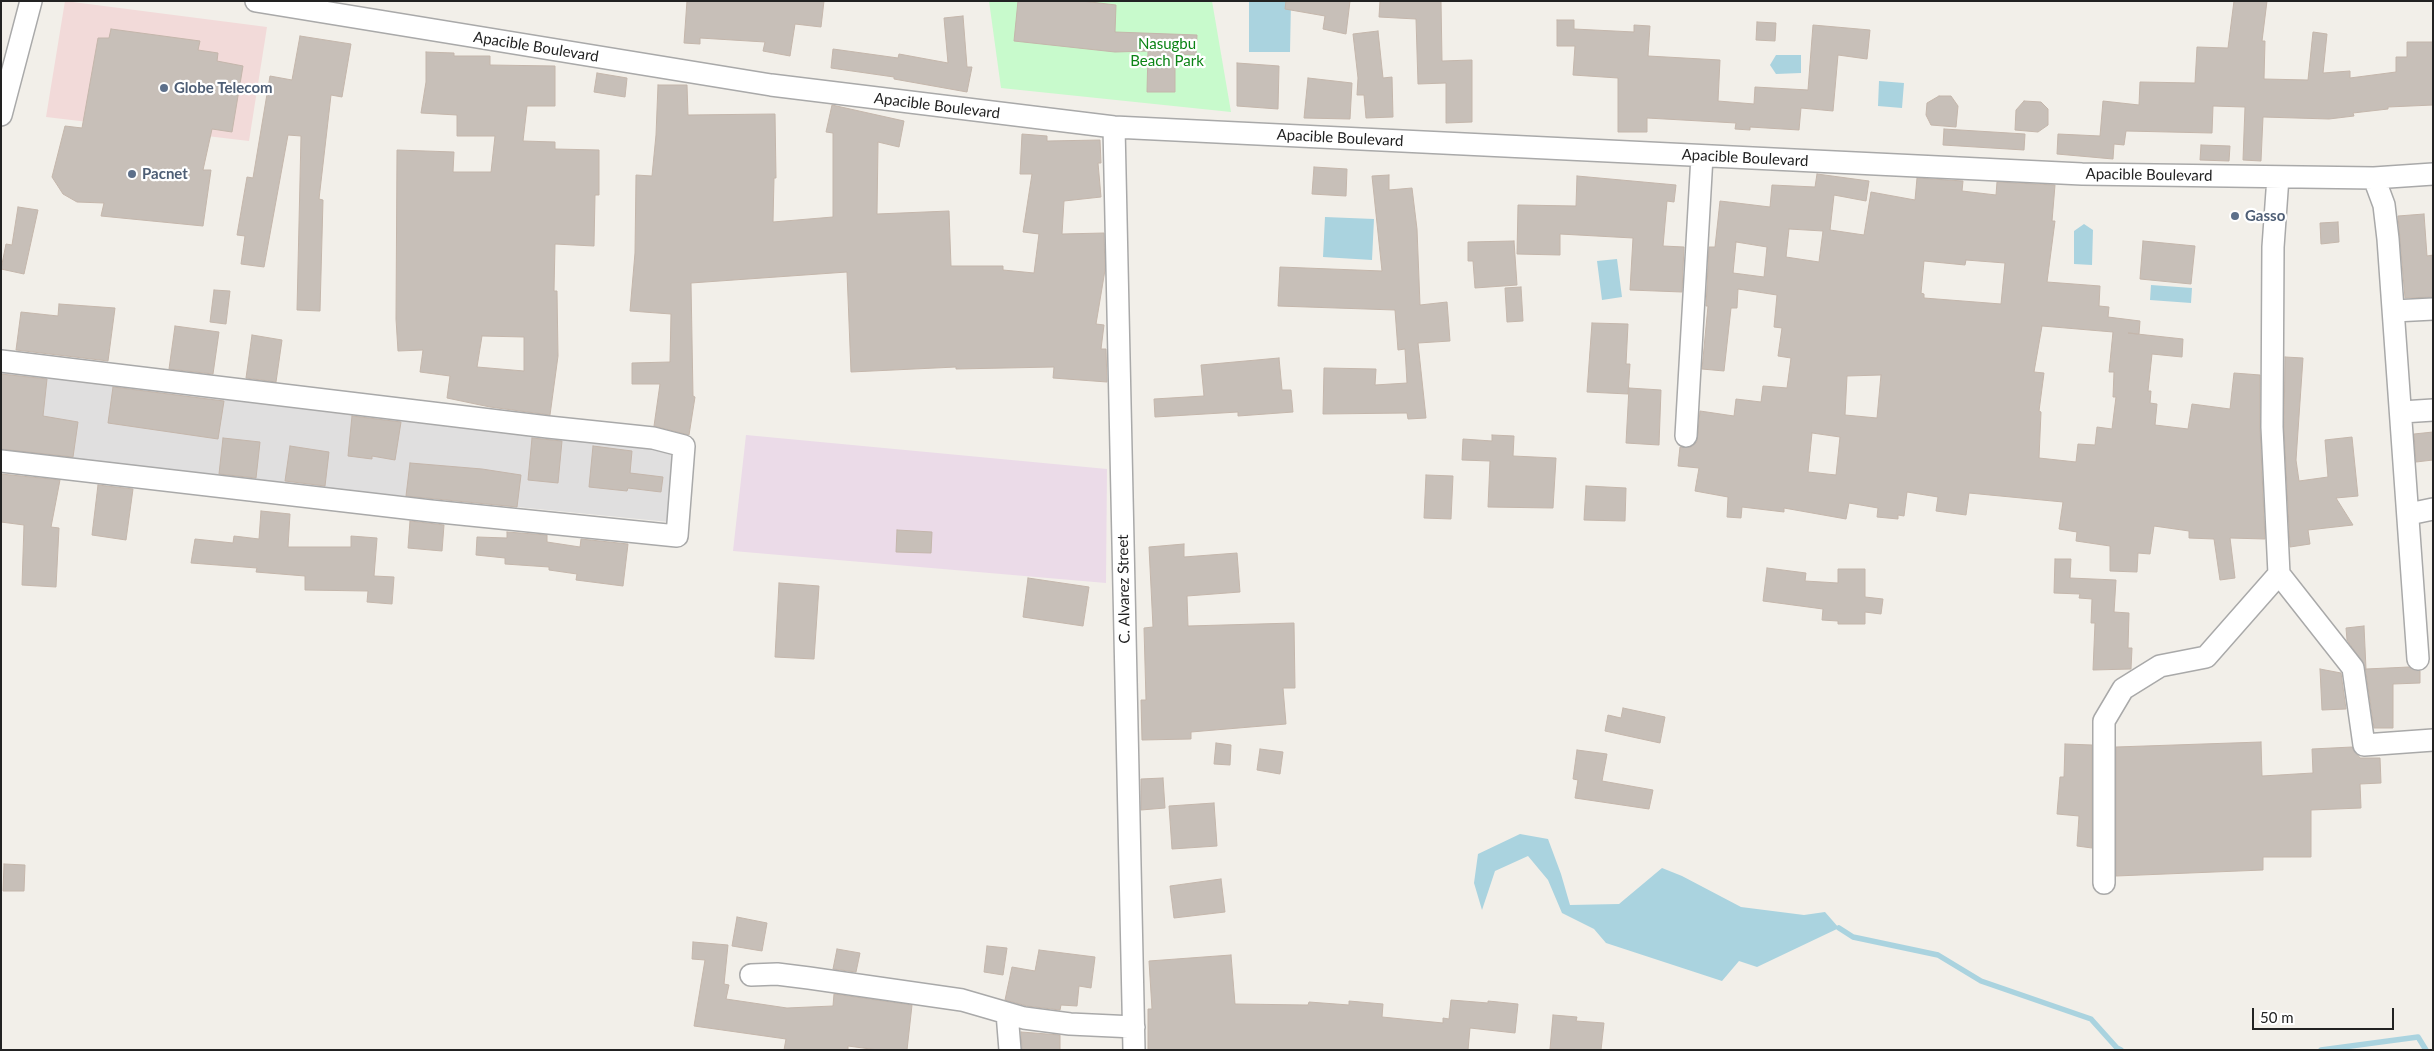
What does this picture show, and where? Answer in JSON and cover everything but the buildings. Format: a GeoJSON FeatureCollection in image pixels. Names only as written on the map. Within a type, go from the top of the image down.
{"type":"FeatureCollection","features":[{"type":"Feature","properties":{"kind":"street"},"geometry":{"type":"LineString","coordinates":[[1,116],[31,1]]}},
{"type":"Feature","properties":{"kind":"street","name":"Apacible Boulevard"},"geometry":{"type":"LineString","coordinates":[[256,1],[771,85],[1114,128],[2082,174],[2374,178],[2433,174]]}},
{"type":"Feature","properties":{"kind":"street","name":"C. Alvarez Street"},"geometry":{"type":"LineString","coordinates":[[1114,128],[1134,1050]]}},
{"type":"Feature","properties":{"kind":"street"},"geometry":{"type":"LineString","coordinates":[[1686,436],[1702,156]]}},
{"type":"Feature","properties":{"kind":"street"},"geometry":{"type":"LineString","coordinates":[[2278,177],[2273,247],[2272,427],[2279,574],[2353,668],[2364,745],[2433,740]]}},
{"type":"Feature","properties":{"kind":"street"},"geometry":{"type":"LineString","coordinates":[[2374,178],[2384,205],[2409,514],[2425,622],[2418,659]]}},
{"type":"Feature","properties":{"kind":"street"},"geometry":{"type":"LineString","coordinates":[[2394,311],[2433,309]]}},
{"type":"Feature","properties":{"kind":"street"},"geometry":{"type":"LineString","coordinates":[[1,361],[654,438],[684,446],[677,536],[431,511],[1,461]]}},
{"type":"Feature","properties":{"kind":"street"},"geometry":{"type":"LineString","coordinates":[[2402,412],[2433,410]]}},
{"type":"Feature","properties":{"kind":"street"},"geometry":{"type":"LineString","coordinates":[[2409,514],[2433,509]]}},
{"type":"Feature","properties":{"kind":"street"},"geometry":{"type":"LineString","coordinates":[[2104,883],[2104,721],[2123,689],[2160,666],[2206,657],[2279,574]]}},
{"type":"Feature","properties":{"kind":"street"},"geometry":{"type":"LineString","coordinates":[[751,974],[801,977],[962,1000],[1024,1018],[1070,1024],[1134,1027]]}},
{"type":"Feature","properties":{"kind":"street"},"geometry":{"type":"LineString","coordinates":[[1007,1013],[1010,1050]]}},
{"type":"Feature","properties":{"kind":"shaded area"},"geometry":{"type":"Polygon","coordinates":[[[65,1],[267,27],[249,141],[46,117],[65,1]]]}},
{"type":"Feature","properties":{"kind":"shaded area"},"geometry":{"type":"Polygon","coordinates":[[[1,368],[673,447],[669,522],[1,456],[1,368]]]}},
{"type":"Feature","properties":{"kind":"shaded area"},"geometry":{"type":"Polygon","coordinates":[[[746,435],[1107,469],[1106,583],[733,551],[746,435]]]}},
{"type":"Feature","properties":{"kind":"green space","name":"Nasugbu Beach Park"},"geometry":{"type":"Polygon","coordinates":[[[989,1],[1212,1],[1231,112],[1001,88],[989,1]]]}},
{"type":"Feature","properties":{"kind":"water"},"geometry":{"type":"Polygon","coordinates":[[[1249,1],[1291,1],[1290,52],[1249,52],[1249,1]]]}},
{"type":"Feature","properties":{"kind":"water"},"geometry":{"type":"Polygon","coordinates":[[[1776,55],[1801,55],[1801,73],[1776,74],[1770,65],[1776,55]]]}},
{"type":"Feature","properties":{"kind":"water"},"geometry":{"type":"Polygon","coordinates":[[[1879,81],[1904,83],[1902,108],[1878,106],[1879,81]]]}},
{"type":"Feature","properties":{"kind":"water"},"geometry":{"type":"Polygon","coordinates":[[[1325,217],[1374,219],[1372,260],[1323,257],[1325,217]]]}},
{"type":"Feature","properties":{"kind":"water"},"geometry":{"type":"Polygon","coordinates":[[[2084,224],[2093,230],[2092,265],[2074,264],[2074,231],[2084,224]]]}},
{"type":"Feature","properties":{"kind":"water"},"geometry":{"type":"Polygon","coordinates":[[[1617,259],[1622,297],[1602,300],[1597,261],[1617,259]]]}},
{"type":"Feature","properties":{"kind":"water"},"geometry":{"type":"Polygon","coordinates":[[[2151,285],[2192,288],[2191,303],[2150,300],[2151,285]]]}},
{"type":"Feature","properties":{"kind":"water"},"geometry":{"type":"Polygon","coordinates":[[[1520,834],[1548,839],[1570,905],[1619,904],[1662,868],[1682,876],[1741,907],[1804,915],[1825,912],[1839,928],[1757,967],[1739,961],[1722,981],[1606,943],[1594,929],[1562,913],[1548,880],[1528,856],[1495,871],[1482,910],[1474,883],[1478,854],[1520,834]]]}},
{"type":"Feature","properties":{"kind":"waterway"},"geometry":{"type":"LineString","coordinates":[[1839,928],[1853,937],[1938,955],[1981,981],[2091,1019],[2121,1050]]}},
{"type":"Feature","properties":{"kind":"waterway"},"geometry":{"type":"LineString","coordinates":[[2321,1050],[2418,1037],[2426,1050]]}},
{"type":"Feature","properties":{"kind":"place","name":"Globe Telecom"},"geometry":{"type":"Point","coordinates":[164,88]}},
{"type":"Feature","properties":{"kind":"place","name":"Pacnet"},"geometry":{"type":"Point","coordinates":[132,174]}},
{"type":"Feature","properties":{"kind":"place","name":"Gasso"},"geometry":{"type":"Point","coordinates":[2235,216]}}]}
